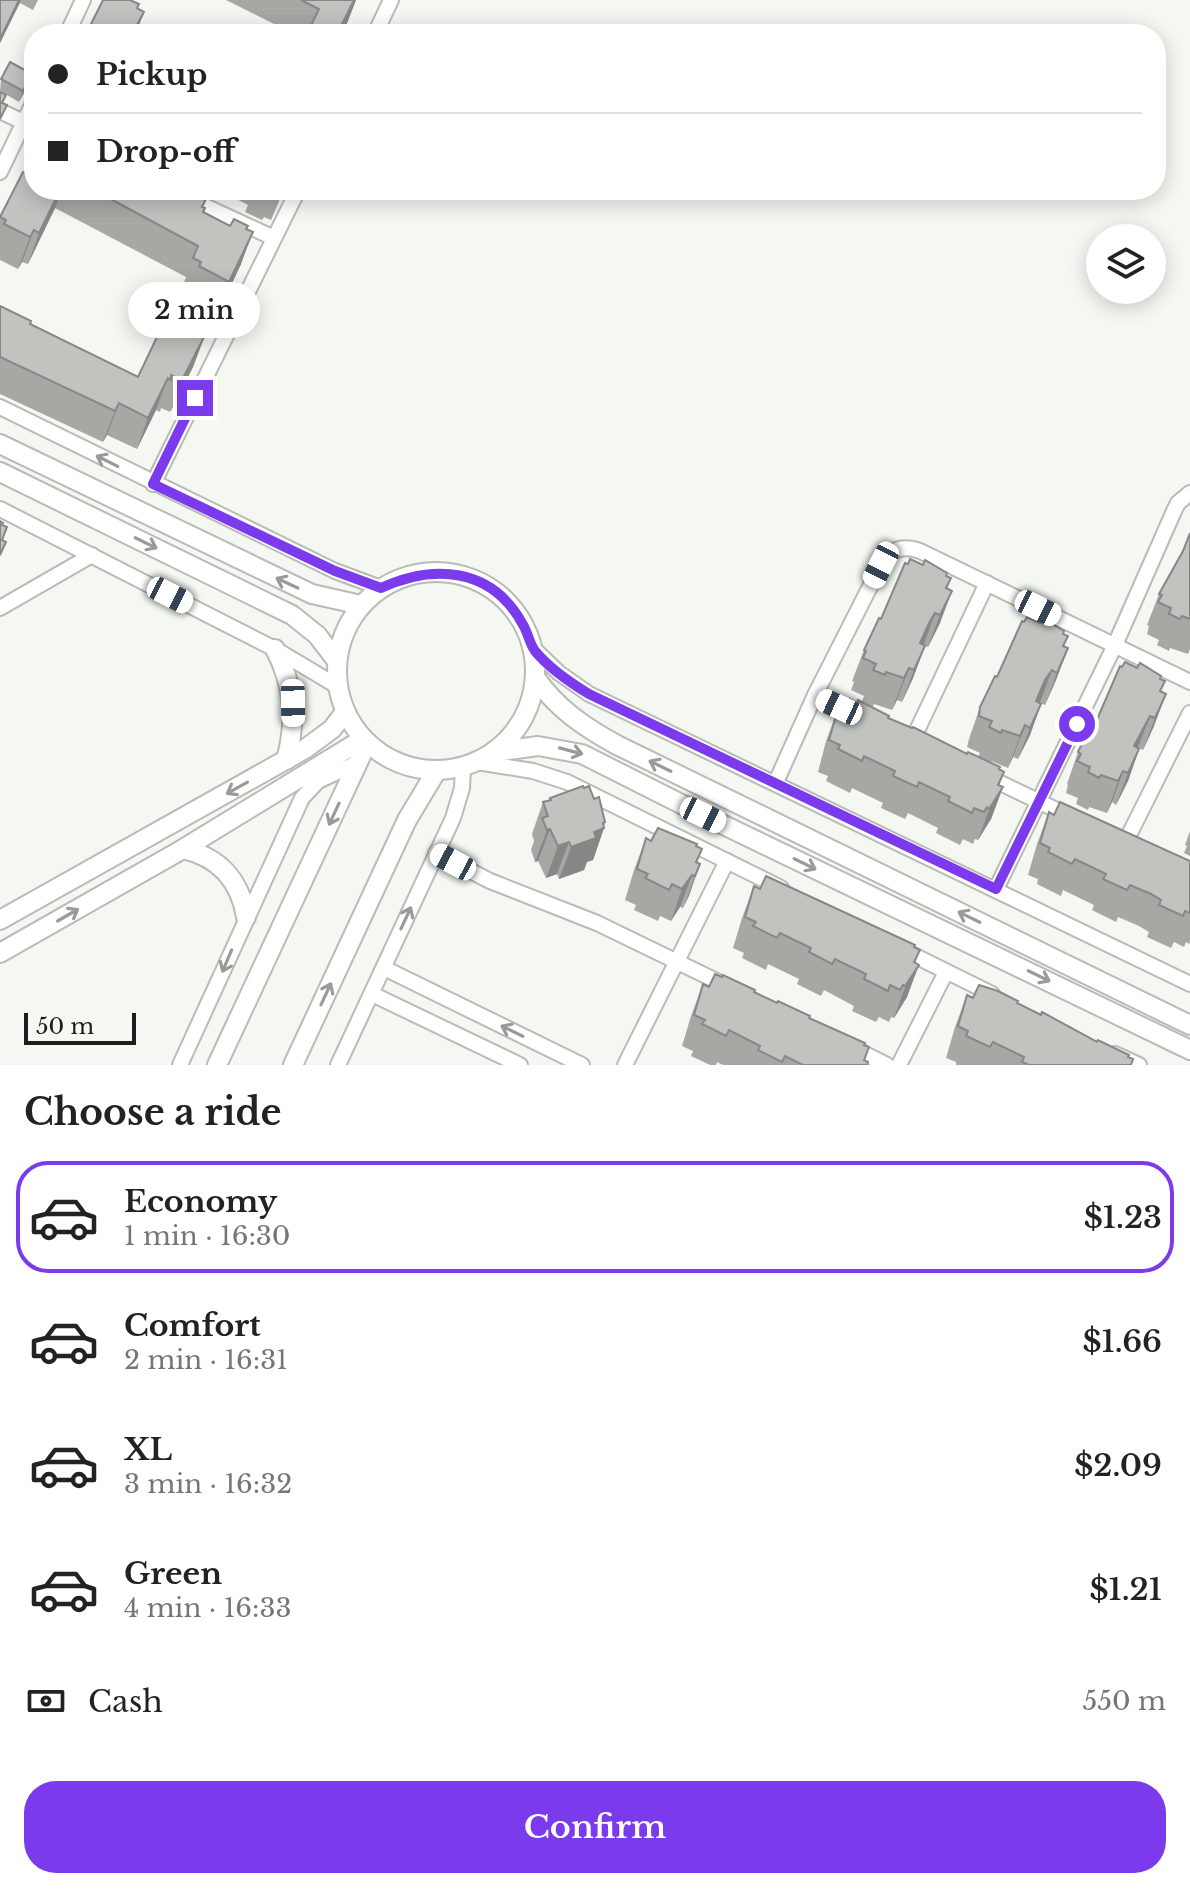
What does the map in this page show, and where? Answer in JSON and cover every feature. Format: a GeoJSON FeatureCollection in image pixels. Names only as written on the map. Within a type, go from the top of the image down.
{"type":"FeatureCollection","features":[{"type":"Feature","properties":{"kind":"street"},"geometry":{"type":"LineString","coordinates":[[72,24],[83,0]]}},
{"type":"Feature","properties":{"kind":"street"},"geometry":{"type":"LineString","coordinates":[[380,24],[391,0]]}},
{"type":"Feature","properties":{"kind":"street"},"geometry":{"type":"LineString","coordinates":[[0,111],[24,122]]}},
{"type":"Feature","properties":{"kind":"street"},"geometry":{"type":"LineString","coordinates":[[0,172],[24,132]]}},
{"type":"Feature","properties":{"kind":"street"},"geometry":{"type":"LineString","coordinates":[[192,200],[274,238]]}},
{"type":"Feature","properties":{"kind":"street"},"geometry":{"type":"LineString","coordinates":[[153,484],[293,200]]}},
{"type":"Feature","properties":{"kind":"street"},"geometry":{"type":"LineString","coordinates":[[0,407],[335,571],[381,588]]}},
{"type":"Feature","properties":{"kind":"street"},"geometry":{"type":"LineString","coordinates":[[0,444],[312,594],[361,605]]}},
{"type":"Feature","properties":{"kind":"street"},"geometry":{"type":"LineString","coordinates":[[0,472],[292,615],[317,635],[337,661]]}},
{"type":"Feature","properties":{"kind":"street"},"geometry":{"type":"LineString","coordinates":[[996,889],[1115,645],[1174,511],[1190,493]]}},
{"type":"Feature","properties":{"kind":"street"},"geometry":{"type":"LineString","coordinates":[[0,509],[275,649],[337,686]]}},
{"type":"Feature","properties":{"kind":"street"},"geometry":{"type":"LineString","coordinates":[[776,782],[815,695],[881,565],[898,549],[913,549],[1190,682]]}},
{"type":"Feature","properties":{"kind":"street"},"geometry":{"type":"LineString","coordinates":[[0,608],[92,555]]}},
{"type":"Feature","properties":{"kind":"street"},"geometry":{"type":"LineString","coordinates":[[432,572],[459,575],[484,585],[506,601],[523,623],[533,648],[535,677],[531,699],[523,719],[494,752],[470,764],[437,770],[411,767],[388,758],[365,741],[345,712],[337,686],[341,641],[361,605],[381,588],[405,577],[432,572]]}},
{"type":"Feature","properties":{"kind":"street"},"geometry":{"type":"LineString","coordinates":[[926,748],[905,738],[987,583]]}},
{"type":"Feature","properties":{"kind":"street"},"geometry":{"type":"LineString","coordinates":[[533,648],[559,673],[589,694],[1190,984]]}},
{"type":"Feature","properties":{"kind":"street"},"geometry":{"type":"LineString","coordinates":[[275,649],[284,666],[293,703],[294,723],[286,760]]}},
{"type":"Feature","properties":{"kind":"street"},"geometry":{"type":"LineString","coordinates":[[535,677],[575,720],[617,745],[1190,1025]]}},
{"type":"Feature","properties":{"kind":"street"},"geometry":{"type":"LineString","coordinates":[[815,695],[871,721]]}},
{"type":"Feature","properties":{"kind":"street"},"geometry":{"type":"LineString","coordinates":[[0,920],[286,760],[332,729],[345,712]]}},
{"type":"Feature","properties":{"kind":"street"},"geometry":{"type":"LineString","coordinates":[[1111,836],[1132,846],[1190,713]]}},
{"type":"Feature","properties":{"kind":"street"},"geometry":{"type":"LineString","coordinates":[[217,1065],[365,741]]}},
{"type":"Feature","properties":{"kind":"street"},"geometry":{"type":"LineString","coordinates":[[0,953],[365,741]]}},
{"type":"Feature","properties":{"kind":"street"},"geometry":{"type":"LineString","coordinates":[[494,752],[538,746],[582,754],[1190,1050]]}},
{"type":"Feature","properties":{"kind":"street"},"geometry":{"type":"LineString","coordinates":[[180,1065],[302,798],[318,781],[357,763]]}},
{"type":"Feature","properties":{"kind":"street"},"geometry":{"type":"LineString","coordinates":[[338,1065],[436,853],[460,798],[470,764]]}},
{"type":"Feature","properties":{"kind":"street"},"geometry":{"type":"LineString","coordinates":[[470,764],[533,771],[567,782],[795,895]]}},
{"type":"Feature","properties":{"kind":"street"},"geometry":{"type":"LineString","coordinates":[[969,768],[1083,823]]}},
{"type":"Feature","properties":{"kind":"street"},"geometry":{"type":"LineString","coordinates":[[293,1065],[407,820],[437,770]]}},
{"type":"Feature","properties":{"kind":"street"},"geometry":{"type":"LineString","coordinates":[[183,849],[197,852],[222,866],[239,889],[246,917]]}},
{"type":"Feature","properties":{"kind":"street"},"geometry":{"type":"LineString","coordinates":[[436,853],[490,881],[597,923],[746,995]]}},
{"type":"Feature","properties":{"kind":"street"},"geometry":{"type":"LineString","coordinates":[[625,1065],[727,861]]}},
{"type":"Feature","properties":{"kind":"street"},"geometry":{"type":"LineString","coordinates":[[891,944],[1001,998]]}},
{"type":"Feature","properties":{"kind":"street"},"geometry":{"type":"LineString","coordinates":[[384,968],[582,1065]]}},
{"type":"Feature","properties":{"kind":"street"},"geometry":{"type":"LineString","coordinates":[[899,1065],[946,972]]}},
{"type":"Feature","properties":{"kind":"street"},"geometry":{"type":"LineString","coordinates":[[372,994],[520,1065]]}},
{"type":"Feature","properties":{"kind":"street"},"geometry":{"type":"LineString","coordinates":[[830,1037],[887,1065]]}},
{"type":"Feature","properties":{"kind":"street"},"geometry":{"type":"LineString","coordinates":[[1097,1045],[1139,1065]]}},
{"type":"Feature","properties":{"kind":"building"},"geometry":{"type":"Polygon","coordinates":[[[0,0],[19,0],[0,39],[0,0]]]}},
{"type":"Feature","properties":{"kind":"building"},"geometry":{"type":"Polygon","coordinates":[[[103,0],[130,0],[139,4],[137,8],[144,12],[137,24],[91,24],[103,0]]]}},
{"type":"Feature","properties":{"kind":"building"},"geometry":{"type":"Polygon","coordinates":[[[301,0],[354,0],[342,24],[312,24],[319,9],[301,0]]]}},
{"type":"Feature","properties":{"kind":"building"},"geometry":{"type":"Polygon","coordinates":[[[10,62],[24,70],[24,89],[23,91],[1,79],[10,62]]]}},
{"type":"Feature","properties":{"kind":"building"},"geometry":{"type":"Polygon","coordinates":[[[0,92],[6,95],[2,103],[7,105],[0,119],[0,92]]]}},
{"type":"Feature","properties":{"kind":"building"},"geometry":{"type":"Polygon","coordinates":[[[23,172],[24,200],[55,200],[39,233],[34,230],[30,237],[4,224],[6,220],[0,217],[23,172]]]}},
{"type":"Feature","properties":{"kind":"building"},"geometry":{"type":"Polygon","coordinates":[[[113,200],[206,200],[203,212],[230,226],[234,219],[253,232],[229,282],[199,266],[201,262],[193,258],[198,246],[113,200]]]}},
{"type":"Feature","properties":{"kind":"building"},"geometry":{"type":"Polygon","coordinates":[[[0,306],[138,377],[165,320],[171,322],[174,315],[200,327],[198,332],[205,335],[182,380],[171,375],[171,380],[168,378],[148,418],[119,403],[115,411],[0,357],[0,306]]]}},
{"type":"Feature","properties":{"kind":"building"},"geometry":{"type":"Polygon","coordinates":[[[0,521],[7,527],[2,540],[6,542],[0,555],[0,521]]]}},
{"type":"Feature","properties":{"kind":"building"},"geometry":{"type":"Polygon","coordinates":[[[1190,533],[1190,619],[1182,616],[1180,619],[1169,614],[1171,608],[1158,602],[1162,595],[1159,594],[1190,533]]]}},
{"type":"Feature","properties":{"kind":"building"},"geometry":{"type":"Polygon","coordinates":[[[910,559],[923,565],[925,560],[947,573],[946,576],[951,578],[946,588],[952,591],[940,615],[935,613],[929,623],[920,643],[925,646],[914,670],[909,668],[904,678],[873,670],[876,664],[863,658],[905,563],[908,564],[910,559]]]}},
{"type":"Feature","properties":{"kind":"building"},"geometry":{"type":"Polygon","coordinates":[[[1027,617],[1040,623],[1042,618],[1064,631],[1063,634],[1068,636],[1063,646],[1068,648],[1057,673],[1052,670],[1045,680],[1036,701],[1041,704],[1030,728],[1025,725],[1020,736],[1002,730],[1001,733],[989,727],[992,721],[979,716],[980,707],[995,676],[1022,621],[1027,617]]]}},
{"type":"Feature","properties":{"kind":"building"},"geometry":{"type":"Polygon","coordinates":[[[1125,662],[1137,668],[1140,663],[1161,676],[1160,679],[1165,681],[1160,691],[1166,694],[1155,718],[1150,716],[1134,746],[1139,749],[1128,773],[1123,771],[1118,781],[1101,775],[1099,778],[1088,772],[1090,767],[1077,761],[1081,754],[1078,752],[1093,721],[1096,722],[1120,666],[1125,662]]]}},
{"type":"Feature","properties":{"kind":"building"},"geometry":{"type":"Polygon","coordinates":[[[850,699],[1000,767],[1004,772],[998,785],[1003,787],[989,809],[987,807],[984,812],[974,808],[972,813],[948,801],[950,797],[919,782],[917,787],[893,776],[895,771],[864,756],[862,761],[838,749],[840,745],[829,740],[838,709],[844,712],[850,699]]]}},
{"type":"Feature","properties":{"kind":"building"},"geometry":{"type":"Polygon","coordinates":[[[589,786],[594,799],[599,797],[604,828],[594,832],[596,838],[571,847],[569,842],[558,846],[542,818],[548,816],[543,802],[589,786]]]}},
{"type":"Feature","properties":{"kind":"building"},"geometry":{"type":"Polygon","coordinates":[[[1060,802],[1190,861],[1190,913],[1185,911],[1183,916],[1159,905],[1161,900],[1151,894],[1130,885],[1127,890],[1103,879],[1106,874],[1075,859],[1072,864],[1048,852],[1050,848],[1040,843],[1049,812],[1054,815],[1060,802]]]}},
{"type":"Feature","properties":{"kind":"building"},"geometry":{"type":"Polygon","coordinates":[[[658,828],[702,849],[696,862],[700,864],[695,876],[692,875],[682,889],[672,884],[669,890],[645,878],[648,874],[637,869],[646,838],[651,841],[658,828]]]}},
{"type":"Feature","properties":{"kind":"building"},"geometry":{"type":"Polygon","coordinates":[[[766,876],[915,945],[920,950],[914,962],[919,965],[905,986],[900,990],[890,985],[888,991],[864,979],[866,974],[835,959],[832,964],[809,952],[811,948],[780,933],[777,938],[753,926],[756,922],[745,917],[754,886],[760,889],[766,876]]]}},
{"type":"Feature","properties":{"kind":"building"},"geometry":{"type":"Polygon","coordinates":[[[715,974],[723,975],[865,1043],[869,1047],[864,1060],[868,1062],[867,1065],[803,1065],[785,1056],[782,1062],[729,1030],[726,1036],[702,1024],[705,1020],[694,1015],[703,984],[709,987],[715,974]]]}},
{"type":"Feature","properties":{"kind":"building"},"geometry":{"type":"Polygon","coordinates":[[[979,985],[998,991],[1041,1015],[1042,1012],[1097,1042],[1129,1055],[1133,1059],[1131,1065],[1029,1065],[1022,1062],[1024,1057],[993,1042],[990,1047],[966,1036],[968,1031],[958,1026],[967,995],[973,998],[979,985]]]}},
{"type":"Feature","properties":{"kind":"route"},"geometry":{"type":"LineString","coordinates":[[195,398],[153,484],[335,571],[381,588],[405,577],[432,572],[459,575],[484,585],[506,601],[523,623],[533,648],[545,661],[589,694],[996,889],[1077,724]]}}]}
